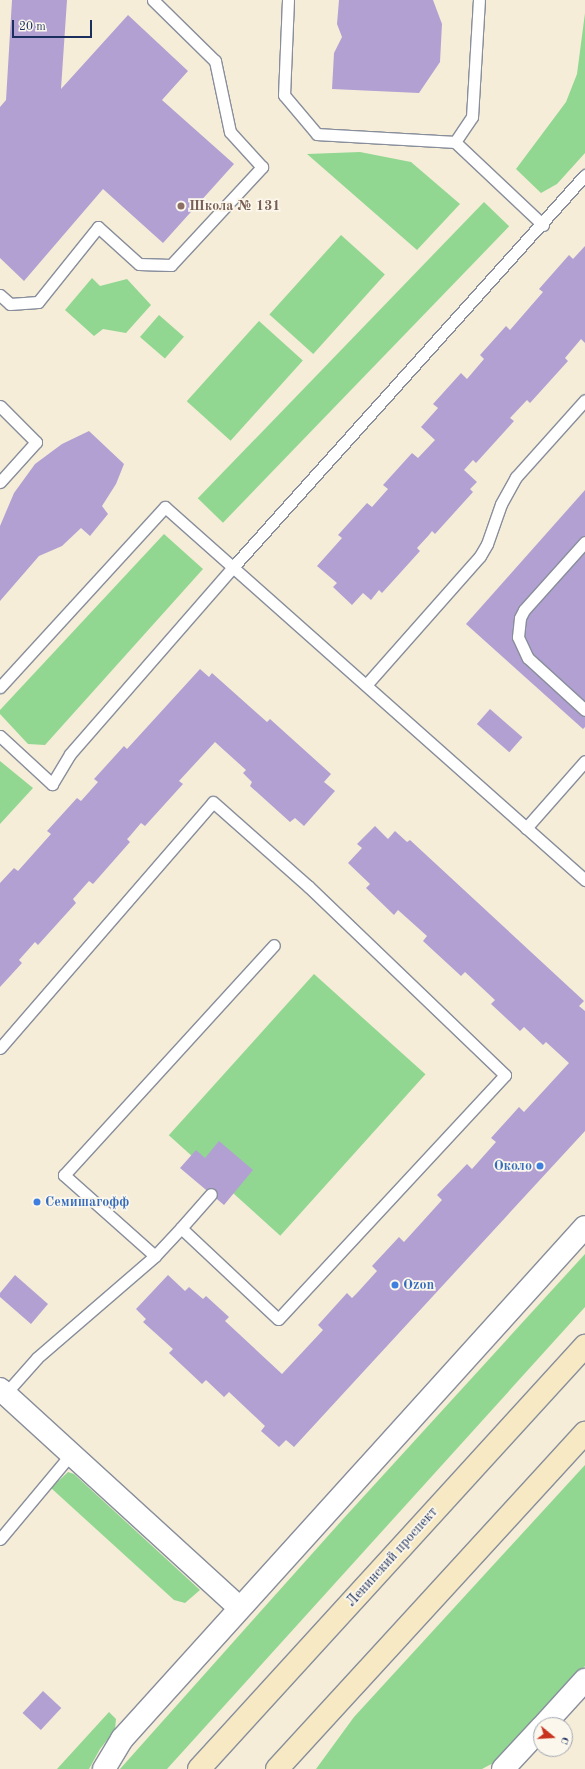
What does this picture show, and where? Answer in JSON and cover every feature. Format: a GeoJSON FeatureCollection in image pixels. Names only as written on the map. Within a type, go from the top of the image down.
{"type":"FeatureCollection","features":[{"type":"Feature","properties":{"kind":"street"},"geometry":{"type":"LineString","coordinates":[[104,1769],[122,1739],[239,1607],[585,1227]]}},
{"type":"Feature","properties":{"kind":"street","name":"Ленинский проспект"},"geometry":{"type":"LineString","coordinates":[[199,1769],[585,1346]]}},
{"type":"Feature","properties":{"kind":"street"},"geometry":{"type":"LineString","coordinates":[[3,1391],[239,1607]]}},
{"type":"Feature","properties":{"kind":"street"},"geometry":{"type":"LineString","coordinates":[[277,1769],[585,1433]]}},
{"type":"Feature","properties":{"kind":"street"},"geometry":{"type":"LineString","coordinates":[[551,1717],[585,1680]]}},
{"type":"Feature","properties":{"kind":"street"},"geometry":{"type":"LineString","coordinates":[[503,1769],[533,1737]]}},
{"type":"Feature","properties":{"kind":"lane"},"geometry":{"type":"LineString","coordinates":[[0,295],[10,304],[38,302],[98,227],[139,264],[171,265],[262,166],[230,132],[215,61],[153,0]]}},
{"type":"Feature","properties":{"kind":"lane"},"geometry":{"type":"LineString","coordinates":[[288,0],[284,95],[317,134],[455,142],[543,225]]}},
{"type":"Feature","properties":{"kind":"lane"},"geometry":{"type":"LineString","coordinates":[[455,142],[472,117],[479,0]]}},
{"type":"Feature","properties":{"kind":"lane"},"geometry":{"type":"LineString","coordinates":[[0,736],[52,784],[70,754],[233,567],[543,225],[585,175]]}},
{"type":"Feature","properties":{"kind":"lane"},"geometry":{"type":"LineString","coordinates":[[366,685],[480,556],[487,544],[501,504],[516,477],[585,400]]}},
{"type":"Feature","properties":{"kind":"lane"},"geometry":{"type":"LineString","coordinates":[[0,406],[36,442],[0,482]]}},
{"type":"Feature","properties":{"kind":"lane"},"geometry":{"type":"LineString","coordinates":[[0,687],[165,507],[585,880]]}},
{"type":"Feature","properties":{"kind":"lane"},"geometry":{"type":"LineString","coordinates":[[585,542],[524,610],[519,623],[518,636],[528,658],[585,710]]}},
{"type":"Feature","properties":{"kind":"lane"},"geometry":{"type":"LineString","coordinates":[[526,828],[585,761]]}},
{"type":"Feature","properties":{"kind":"lane"},"geometry":{"type":"LineString","coordinates":[[0,1048],[213,802],[308,886],[505,1075],[278,1318],[181,1228]]}},
{"type":"Feature","properties":{"kind":"lane"},"geometry":{"type":"LineString","coordinates":[[155,1256],[64,1175],[274,945]]}},
{"type":"Feature","properties":{"kind":"lane"},"geometry":{"type":"LineString","coordinates":[[3,1391],[37,1358],[155,1256],[211,1194]]}},
{"type":"Feature","properties":{"kind":"lane"},"geometry":{"type":"LineString","coordinates":[[0,1539],[71,1454]]}},
{"type":"Feature","properties":{"kind":"green space"},"geometry":{"type":"Polygon","coordinates":[[[585,13],[585,153],[557,184],[541,193],[516,169],[566,102],[577,74],[585,13]]]}},
{"type":"Feature","properties":{"kind":"green space"},"geometry":{"type":"Polygon","coordinates":[[[360,152],[411,162],[460,204],[417,250],[307,154],[360,152]]]}},
{"type":"Feature","properties":{"kind":"green space"},"geometry":{"type":"Polygon","coordinates":[[[484,202],[509,226],[223,523],[198,498],[484,202]]]}},
{"type":"Feature","properties":{"kind":"green space"},"geometry":{"type":"Polygon","coordinates":[[[341,235],[385,274],[313,354],[269,315],[341,235]]]}},
{"type":"Feature","properties":{"kind":"green space"},"geometry":{"type":"Polygon","coordinates":[[[92,278],[100,286],[127,279],[151,305],[126,333],[103,329],[94,336],[65,310],[92,278]]]}},
{"type":"Feature","properties":{"kind":"green space"},"geometry":{"type":"Polygon","coordinates":[[[159,315],[184,337],[165,359],[140,337],[159,315]]]}},
{"type":"Feature","properties":{"kind":"green space"},"geometry":{"type":"Polygon","coordinates":[[[259,321],[303,360],[231,441],[187,401],[259,321]]]}},
{"type":"Feature","properties":{"kind":"green space"},"geometry":{"type":"Polygon","coordinates":[[[164,534],[203,569],[45,745],[28,744],[0,714],[0,710],[164,534]]]}},
{"type":"Feature","properties":{"kind":"green space"},"geometry":{"type":"Polygon","coordinates":[[[0,761],[33,788],[0,824],[0,761]]]}},
{"type":"Feature","properties":{"kind":"green space"},"geometry":{"type":"Polygon","coordinates":[[[314,974],[425,1074],[280,1236],[169,1135],[314,974]]]}},
{"type":"Feature","properties":{"kind":"green space"},"geometry":{"type":"Polygon","coordinates":[[[585,1254],[585,1307],[167,1769],[120,1769],[344,1518],[585,1254]]]}},
{"type":"Feature","properties":{"kind":"green space"},"geometry":{"type":"Polygon","coordinates":[[[585,1465],[585,1666],[538,1717],[533,1717],[533,1722],[497,1761],[482,1769],[316,1769],[354,1717],[585,1465]]]}},
{"type":"Feature","properties":{"kind":"green space"},"geometry":{"type":"Polygon","coordinates":[[[68,1472],[74,1474],[200,1590],[185,1603],[174,1600],[51,1488],[68,1472]]]}},
{"type":"Feature","properties":{"kind":"green space"},"geometry":{"type":"Polygon","coordinates":[[[109,1712],[116,1719],[115,1730],[100,1749],[89,1769],[57,1769],[109,1712]]]}},
{"type":"Feature","properties":{"kind":"building"},"geometry":{"type":"Polygon","coordinates":[[[12,0],[67,0],[61,89],[128,15],[188,71],[162,100],[234,164],[163,243],[103,189],[24,281],[0,258],[0,107],[6,100],[12,0]]]}},
{"type":"Feature","properties":{"kind":"building"},"geometry":{"type":"Polygon","coordinates":[[[339,0],[433,0],[442,24],[440,62],[419,93],[332,89],[334,53],[342,37],[337,24],[339,0]]]}},
{"type":"Feature","properties":{"kind":"building"},"geometry":{"type":"Polygon","coordinates":[[[585,246],[585,343],[581,339],[565,358],[568,361],[530,403],[527,400],[510,418],[514,421],[476,463],[473,460],[464,470],[477,482],[470,489],[473,492],[435,534],[432,531],[417,548],[420,551],[382,593],[379,590],[371,600],[363,593],[352,605],[333,587],[337,583],[317,566],[342,538],[338,535],[367,503],[372,507],[388,489],[383,485],[412,453],[418,458],[435,440],[421,427],[438,408],[433,404],[461,373],[467,379],[484,359],[480,355],[506,326],[510,330],[543,292],[539,289],[569,255],[573,259],[585,246]]]}},
{"type":"Feature","properties":{"kind":"building"},"geometry":{"type":"Polygon","coordinates":[[[89,431],[124,464],[116,484],[102,506],[108,514],[90,536],[81,528],[62,546],[39,556],[0,601],[0,526],[14,493],[35,464],[62,444],[89,431]]]}},
{"type":"Feature","properties":{"kind":"building"},"geometry":{"type":"Polygon","coordinates":[[[585,490],[585,727],[583,729],[466,624],[585,490]]]}},
{"type":"Feature","properties":{"kind":"building"},"geometry":{"type":"Polygon","coordinates":[[[200,669],[209,677],[212,673],[267,722],[270,719],[331,774],[324,782],[335,791],[304,826],[295,818],[290,822],[250,786],[252,782],[243,773],[246,770],[215,742],[179,781],[183,784],[145,826],[141,823],[127,839],[130,842],[93,884],[89,881],[73,899],[76,903],[38,945],[35,942],[19,960],[22,963],[0,987],[0,883],[14,868],[18,871],[51,834],[47,831],[77,798],[81,801],[98,782],[94,779],[124,746],[127,749],[200,669]]]}},
{"type":"Feature","properties":{"kind":"building"},"geometry":{"type":"Polygon","coordinates":[[[490,709],[522,737],[509,752],[477,724],[490,709]]]}},
{"type":"Feature","properties":{"kind":"building"},"geometry":{"type":"Polygon","coordinates":[[[375,826],[388,839],[395,831],[407,842],[410,840],[584,1001],[579,1006],[585,1011],[585,1131],[294,1447],[286,1440],[279,1447],[261,1431],[265,1426],[229,1392],[224,1397],[206,1380],[202,1384],[169,1353],[173,1349],[143,1322],[146,1319],[136,1309],[168,1275],[185,1291],[189,1287],[203,1299],[206,1296],[229,1317],[225,1321],[282,1374],[323,1330],[318,1325],[347,1293],[352,1298],[377,1271],[372,1266],[399,1237],[404,1242],[442,1200],[437,1195],[467,1164],[472,1169],[496,1142],[491,1138],[519,1107],[524,1112],[569,1063],[546,1042],[543,1045],[524,1027],[520,1031],[491,1004],[495,1000],[465,972],[461,976],[423,941],[427,936],[398,910],[394,915],[366,888],[370,884],[348,863],[362,848],[357,844],[375,826]]]}},
{"type":"Feature","properties":{"kind":"building"},"geometry":{"type":"Polygon","coordinates":[[[219,1141],[253,1170],[224,1205],[180,1168],[196,1150],[205,1158],[219,1141]]]}},
{"type":"Feature","properties":{"kind":"building"},"geometry":{"type":"Polygon","coordinates":[[[15,1275],[48,1304],[31,1324],[0,1297],[0,1293],[15,1275]]]}},
{"type":"Feature","properties":{"kind":"building"},"geometry":{"type":"Polygon","coordinates":[[[43,1691],[61,1708],[41,1730],[23,1713],[43,1691]]]}},
{"type":"Feature","properties":{"kind":"place","name":"Школа № 131"},"geometry":{"type":"Point","coordinates":[181,206]}},
{"type":"Feature","properties":{"kind":"place","name":"Около"},"geometry":{"type":"Point","coordinates":[540,1166]}},
{"type":"Feature","properties":{"kind":"place","name":"Семишагофф"},"geometry":{"type":"Point","coordinates":[37,1202]}},
{"type":"Feature","properties":{"kind":"place","name":"Ozon"},"geometry":{"type":"Point","coordinates":[395,1285]}}]}
